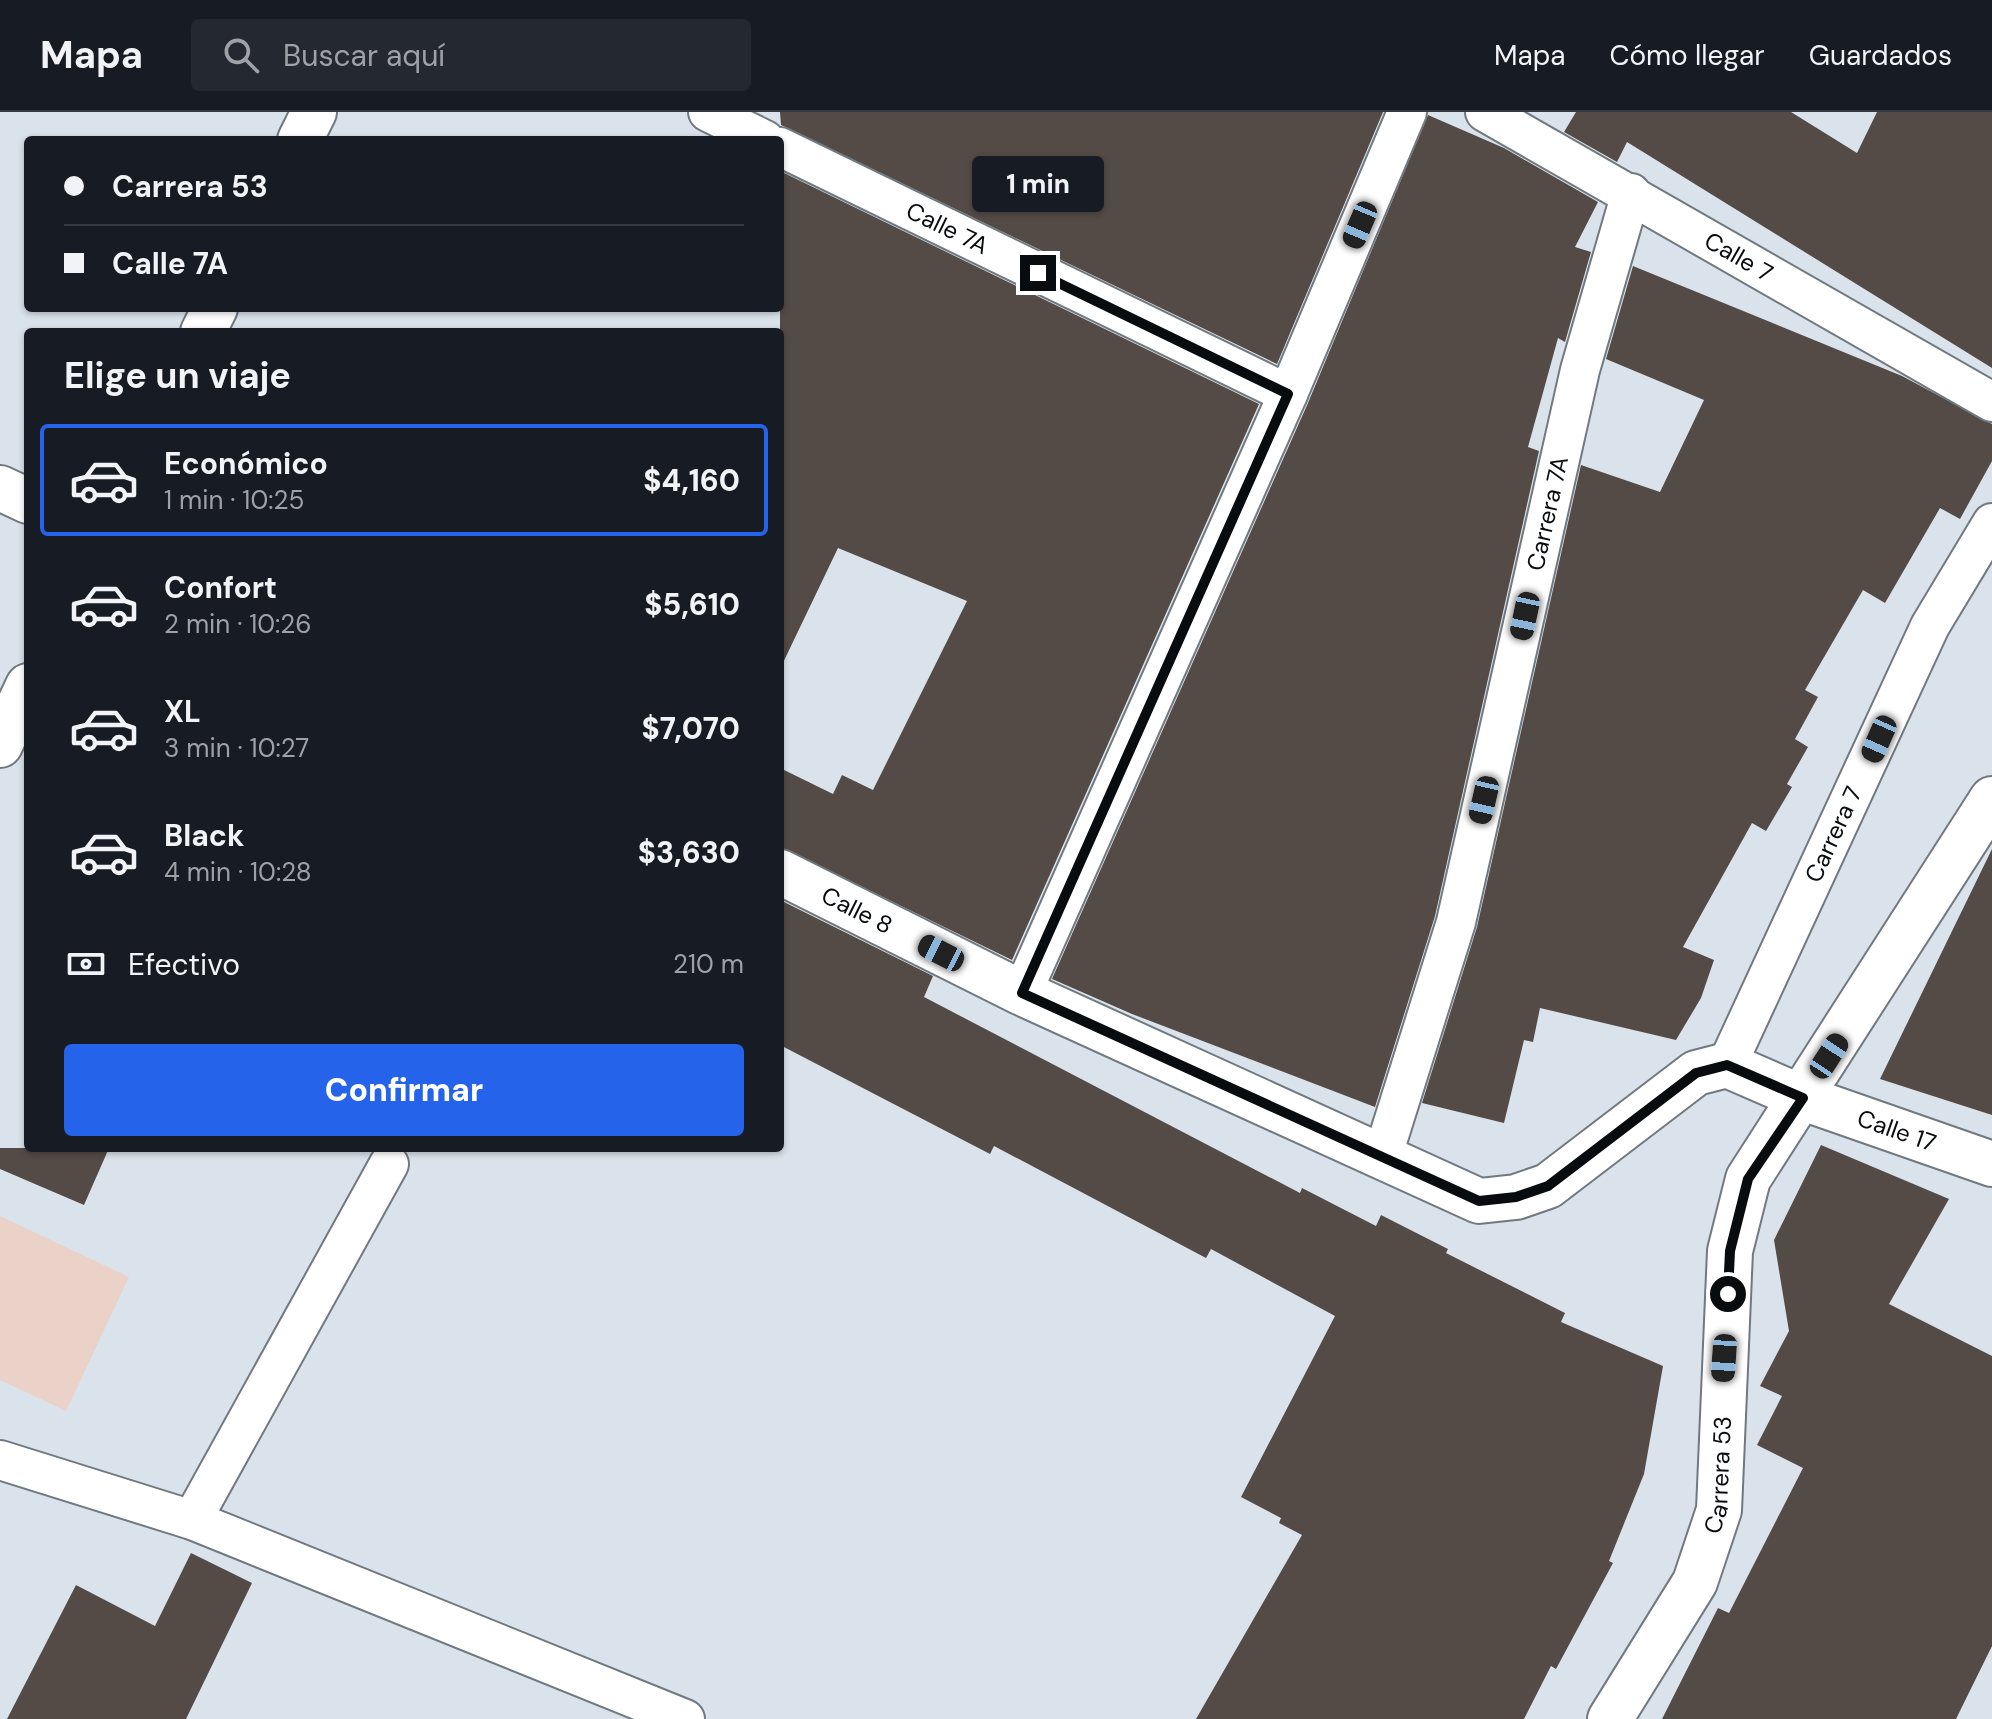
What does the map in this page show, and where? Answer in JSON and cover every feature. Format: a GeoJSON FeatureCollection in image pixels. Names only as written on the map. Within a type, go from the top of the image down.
{"type":"FeatureCollection","features":[{"type":"Feature","properties":{"kind":"street"},"geometry":{"type":"LineString","coordinates":[[302,136],[314,112]]}},
{"type":"Feature","properties":{"kind":"street"},"geometry":{"type":"LineString","coordinates":[[0,488],[24,499]]}},
{"type":"Feature","properties":{"kind":"street"},"geometry":{"type":"LineString","coordinates":[[0,745],[24,694]]}},
{"type":"Feature","properties":{"kind":"street","name":"Carrera 53"},"geometry":{"type":"LineString","coordinates":[[1610,1719],[1695,1582],[1719,1510],[1730,1251],[1748,1179],[1803,1098],[1992,799]]}},
{"type":"Feature","properties":{"kind":"street","name":"Calle 8"},"geometry":{"type":"LineString","coordinates":[[784,874],[1022,993],[1479,1201],[1516,1197],[1548,1186],[1696,1073],[1727,1065]]}},
{"type":"Feature","properties":{"kind":"street","name":"Calle 17"},"geometry":{"type":"LineString","coordinates":[[1727,1065],[1803,1098],[1992,1164]]}},
{"type":"Feature","properties":{"kind":"lane"},"geometry":{"type":"LineString","coordinates":[[708,112],[757,136]]}},
{"type":"Feature","properties":{"kind":"lane"},"geometry":{"type":"LineString","coordinates":[[1022,993],[1288,394],[1407,112]]}},
{"type":"Feature","properties":{"kind":"lane","name":"Calle 7"},"geometry":{"type":"LineString","coordinates":[[1485,112],[1992,402]]}},
{"type":"Feature","properties":{"kind":"lane","name":"Calle 7A"},"geometry":{"type":"LineString","coordinates":[[784,149],[1288,394]]}},
{"type":"Feature","properties":{"kind":"lane","name":"Carrera 7A"},"geometry":{"type":"LineString","coordinates":[[1382,1158],[1456,922],[1580,370],[1631,193]]}},
{"type":"Feature","properties":{"kind":"lane","name":"Carrera 7"},"geometry":{"type":"LineString","coordinates":[[1727,1065],[1930,626],[1992,523]]}},
{"type":"Feature","properties":{"kind":"lane"},"geometry":{"type":"LineString","coordinates":[[192,1520],[389,1164]]}},
{"type":"Feature","properties":{"kind":"lane"},"geometry":{"type":"LineString","coordinates":[[0,1460],[192,1520],[685,1719]]}},
{"type":"Feature","properties":{"kind":"shaded area"},"geometry":{"type":"Polygon","coordinates":[[[0,1216],[129,1277],[66,1411],[0,1380],[0,1216]]]}},
{"type":"Feature","properties":{"kind":"building"},"geometry":{"type":"Polygon","coordinates":[[[780,112],[1383,112],[1277,364],[781,125],[780,112]]]}},
{"type":"Feature","properties":{"kind":"building"},"geometry":{"type":"Polygon","coordinates":[[[1576,112],[1791,112],[1857,153],[1877,112],[1992,112],[1992,368],[1627,142],[1617,162],[1564,132],[1576,112]]]}},
{"type":"Feature","properties":{"kind":"building"},"geometry":{"type":"Polygon","coordinates":[[[1428,115],[1504,148],[1598,202],[1575,247],[1591,252],[1565,342],[1558,338],[1528,447],[1539,451],[1435,916],[1375,1107],[1132,1014],[1052,979],[1308,403],[1428,115]]]}},
{"type":"Feature","properties":{"kind":"building"},"geometry":{"type":"Polygon","coordinates":[[[784,173],[1259,404],[1012,960],[784,849],[784,770],[833,794],[842,775],[873,790],[967,601],[838,548],[784,661],[784,328],[780,328],[780,312],[784,312],[784,173]]]}},
{"type":"Feature","properties":{"kind":"building"},"geometry":{"type":"Polygon","coordinates":[[[1633,266],[1902,376],[1992,424],[1992,461],[1960,519],[1940,508],[1885,603],[1863,590],[1805,690],[1818,697],[1795,739],[1808,747],[1787,784],[1792,787],[1766,831],[1752,823],[1683,947],[1714,960],[1701,998],[1676,1040],[1540,1008],[1533,1042],[1524,1040],[1504,1123],[1422,1103],[1477,927],[1581,465],[1660,492],[1704,400],[1606,359],[1633,266]]]}},
{"type":"Feature","properties":{"kind":"building"},"geometry":{"type":"Polygon","coordinates":[[[1992,849],[1992,1115],[1880,1079],[1992,849]]]}},
{"type":"Feature","properties":{"kind":"building"},"geometry":{"type":"Polygon","coordinates":[[[784,902],[933,976],[924,997],[1300,1193],[1302,1188],[1376,1226],[1381,1215],[1448,1249],[1446,1253],[1565,1313],[1561,1322],[1663,1366],[1644,1474],[1609,1561],[1613,1563],[1556,1669],[1551,1666],[1524,1719],[1196,1719],[1302,1535],[1279,1523],[1281,1518],[1241,1497],[1335,1316],[1211,1249],[1206,1258],[994,1146],[990,1154],[784,1047],[784,902]]]}},
{"type":"Feature","properties":{"kind":"building"},"geometry":{"type":"Polygon","coordinates":[[[1821,1145],[1949,1199],[1889,1304],[1992,1356],[1992,1646],[1956,1719],[1662,1719],[1718,1608],[1729,1613],[1803,1468],[1757,1445],[1782,1396],[1760,1386],[1789,1331],[1774,1240],[1821,1145]]]}},
{"type":"Feature","properties":{"kind":"building"},"geometry":{"type":"Polygon","coordinates":[[[0,1148],[24,1148],[24,1152],[107,1152],[84,1205],[0,1169],[0,1148]]]}},
{"type":"Feature","properties":{"kind":"building"},"geometry":{"type":"Polygon","coordinates":[[[191,1553],[252,1583],[186,1719],[7,1719],[76,1585],[155,1626],[191,1553]]]}},
{"type":"Feature","properties":{"kind":"route"},"geometry":{"type":"LineString","coordinates":[[1038,273],[1288,394],[1022,993],[1479,1201],[1516,1197],[1548,1186],[1696,1073],[1727,1065],[1803,1098],[1748,1179],[1730,1251],[1728,1294]]}}]}
